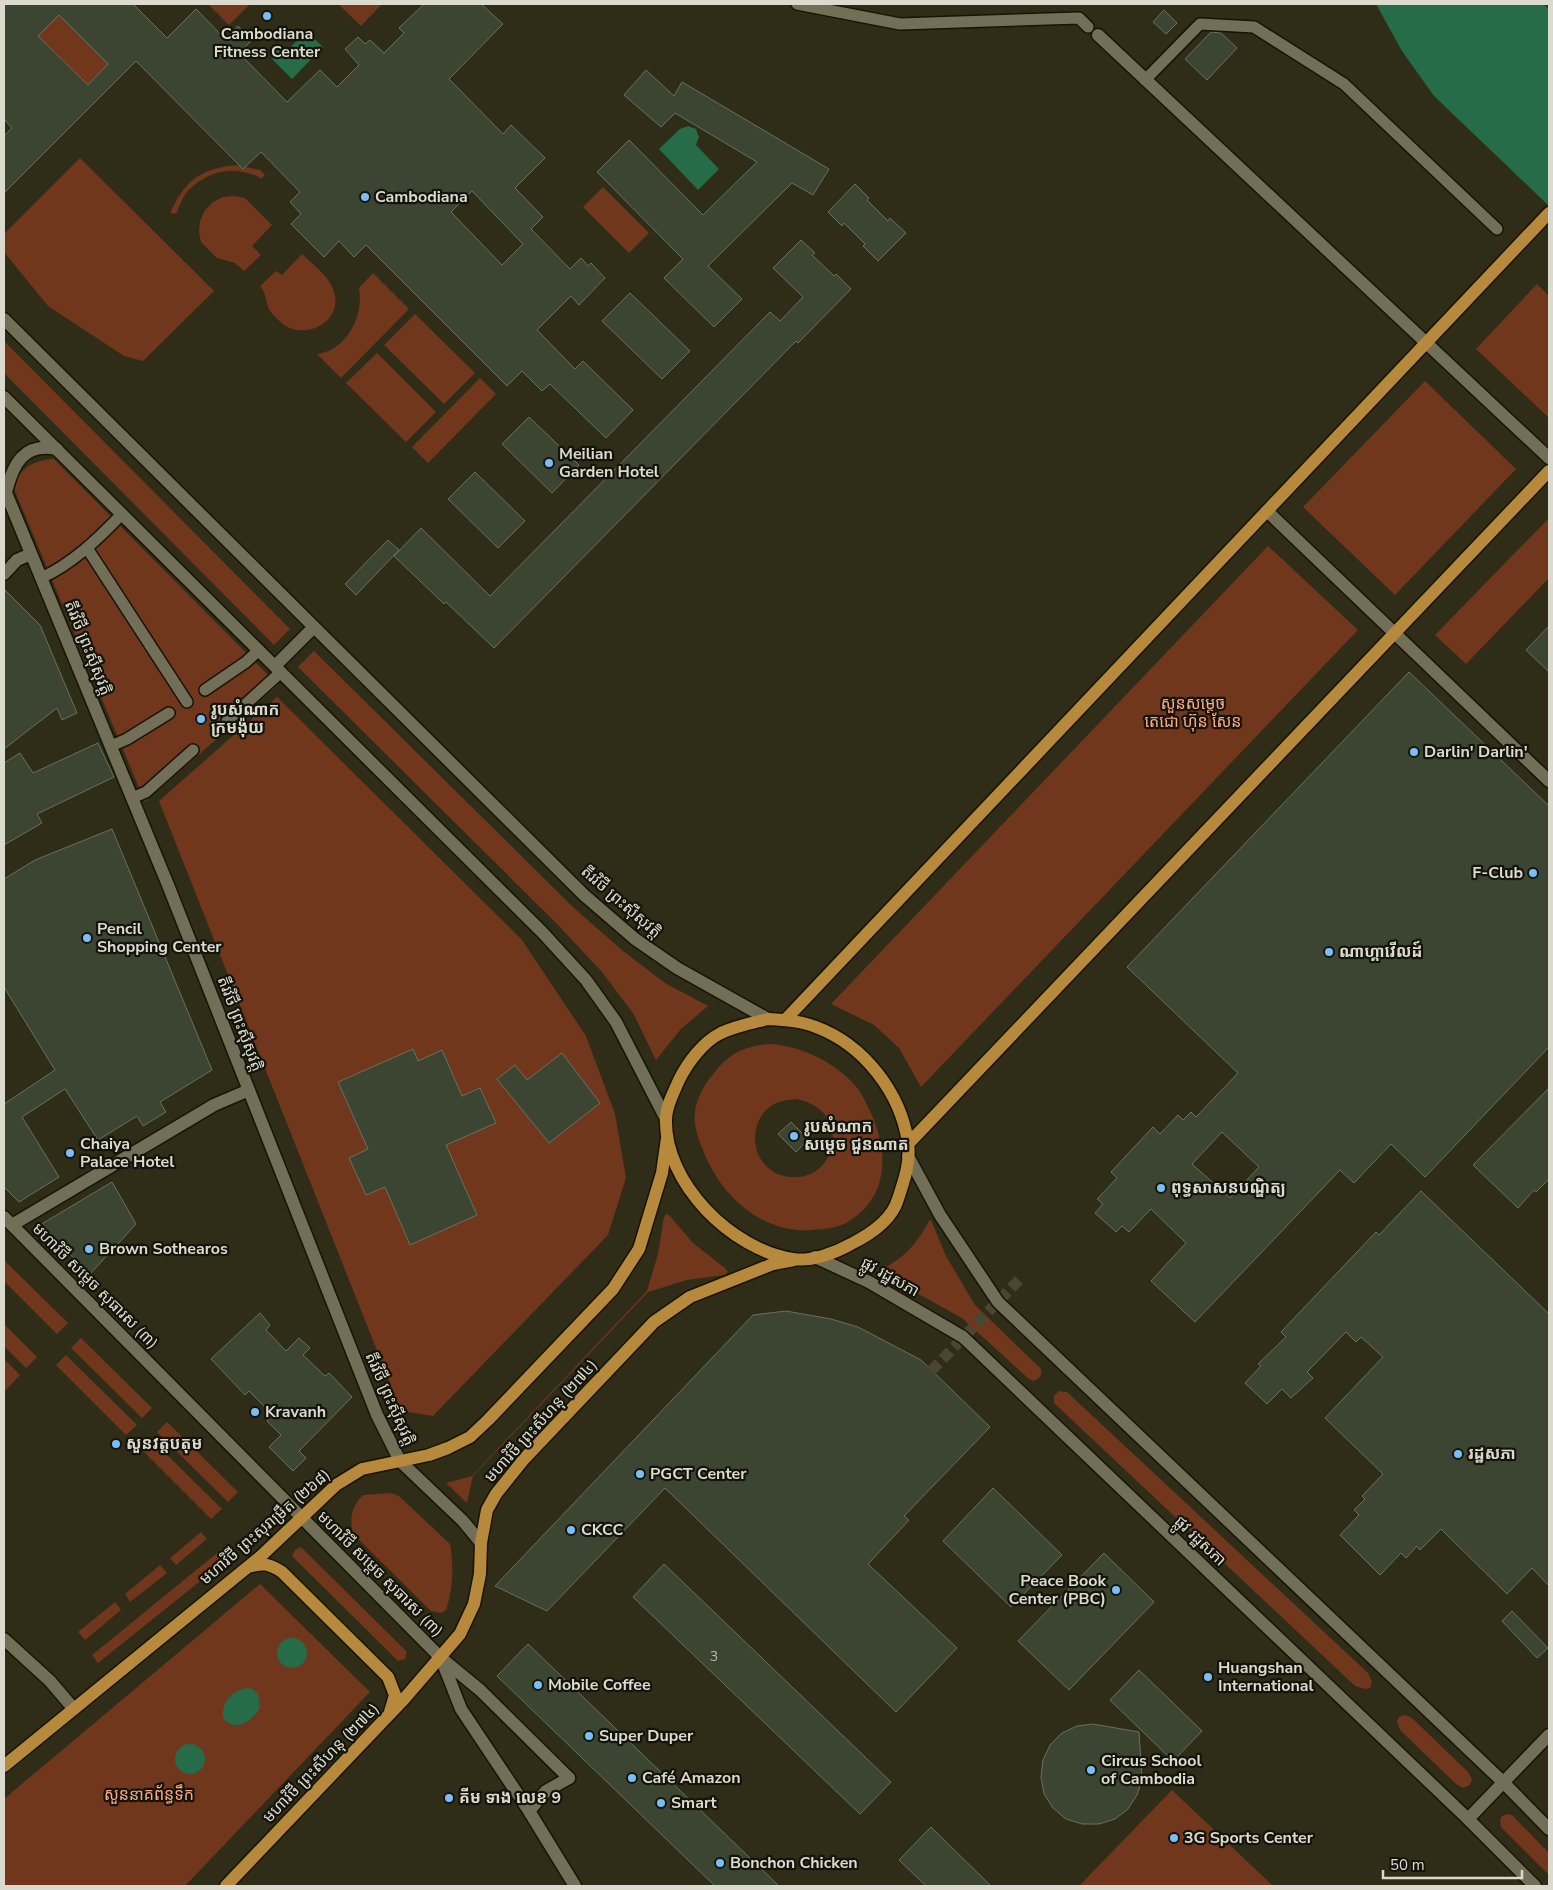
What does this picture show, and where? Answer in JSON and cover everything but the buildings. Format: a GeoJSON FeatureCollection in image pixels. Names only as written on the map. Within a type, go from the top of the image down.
{"type":"FeatureCollection","features":[{"type":"Feature","properties":{"kind":"main road"},"geometry":{"type":"LineString","coordinates":[[1093,31],[1549,458]]}},
{"type":"Feature","properties":{"kind":"main road"},"geometry":{"type":"LineString","coordinates":[[785,1020],[1549,213]]}},
{"type":"Feature","properties":{"kind":"main road","name":"តីរវិថី ព្រះស៊ីសុវត្តិ"},"geometry":{"type":"LineString","coordinates":[[4,319],[584,894],[635,938],[677,968],[768,1019]]}},
{"type":"Feature","properties":{"kind":"main road"},"geometry":{"type":"LineString","coordinates":[[4,397],[542,932],[586,980],[616,1022],[666,1117]]}},
{"type":"Feature","properties":{"kind":"main road","name":"តីរវិថី ព្រះស៊ីសុវត្តិ"},"geometry":{"type":"LineString","coordinates":[[57,450],[46,447],[34,450],[23,456],[14,465],[5,490],[132,798],[377,1415],[400,1461],[463,1521],[481,1543]]}},
{"type":"Feature","properties":{"kind":"main road"},"geometry":{"type":"LineString","coordinates":[[908,1150],[1549,471]]}},
{"type":"Feature","properties":{"kind":"main road"},"geometry":{"type":"LineString","coordinates":[[1267,511],[1549,781]]}},
{"type":"Feature","properties":{"kind":"main road"},"geometry":{"type":"LineString","coordinates":[[4,574],[17,560],[31,554]]}},
{"type":"Feature","properties":{"kind":"main road"},"geometry":{"type":"LineString","coordinates":[[278,669],[314,626]]}},
{"type":"Feature","properties":{"kind":"main road"},"geometry":{"type":"LineString","coordinates":[[794,1260],[762,1251],[736,1237],[716,1220],[700,1204],[684,1182],[675,1164],[667,1138],[666,1117],[672,1094],[685,1069],[700,1050],[720,1034],[742,1025],[768,1019],[785,1020],[814,1026],[832,1034],[866,1059],[882,1079],[893,1098],[903,1121],[908,1150],[940,1215],[998,1302],[1503,1782],[1549,1829]]}},
{"type":"Feature","properties":{"kind":"main road"},"geometry":{"type":"LineString","coordinates":[[8,1221],[214,1105],[249,1090]]}},
{"type":"Feature","properties":{"kind":"main road","name":"មហាវិថី ព្រះសុរាម្រឹត (២៦៨)"},"geometry":{"type":"LineString","coordinates":[[4,1766],[247,1567],[336,1484],[362,1469],[430,1455],[448,1448],[470,1437],[488,1420],[613,1289],[639,1249],[662,1173],[667,1138]]}},
{"type":"Feature","properties":{"kind":"main road","name":"មហាវិថី ព្រះសីហនុ (២៧៤)"},"geometry":{"type":"LineString","coordinates":[[226,1886],[390,1714],[441,1658],[460,1634],[474,1604],[480,1574],[481,1543],[487,1510],[507,1479],[654,1322],[690,1297],[773,1264],[838,1251],[860,1240],[882,1224],[897,1203],[904,1179],[908,1150]]}},
{"type":"Feature","properties":{"kind":"main road","name":"មហាវិថី សម្តេច សុធារស (៣)"},"geometry":{"type":"LineString","coordinates":[[8,1221],[441,1658],[461,1709],[529,1811],[575,1886]]}},
{"type":"Feature","properties":{"kind":"main road","name":"ផ្លូវ រដ្ឋសភា"},"geometry":{"type":"LineString","coordinates":[[815,1257],[868,1282],[963,1338],[1468,1819],[1535,1886]]}},
{"type":"Feature","properties":{"kind":"main road"},"geometry":{"type":"LineString","coordinates":[[247,1567],[261,1564],[271,1565],[282,1572],[388,1677],[395,1695],[390,1714]]}},
{"type":"Feature","properties":{"kind":"main road"},"geometry":{"type":"LineString","coordinates":[[4,1639],[50,1681],[73,1708]]}},
{"type":"Feature","properties":{"kind":"main road"},"geometry":{"type":"LineString","coordinates":[[441,1658],[480,1690],[568,1778],[546,1791],[529,1811]]}},
{"type":"Feature","properties":{"kind":"main road"},"geometry":{"type":"LineString","coordinates":[[1468,1819],[1549,1735]]}},
{"type":"Feature","properties":{"kind":"street"},"geometry":{"type":"LineString","coordinates":[[797,4],[900,24],[1079,18],[1093,31]]}},
{"type":"Feature","properties":{"kind":"street"},"geometry":{"type":"LineString","coordinates":[[1145,80],[1200,24],[1254,27],[1344,84],[1497,228]]}},
{"type":"Feature","properties":{"kind":"street"},"geometry":{"type":"LineString","coordinates":[[41,578],[87,548],[122,514]]}},
{"type":"Feature","properties":{"kind":"street"},"geometry":{"type":"LineString","coordinates":[[87,548],[187,702]]}},
{"type":"Feature","properties":{"kind":"street"},"geometry":{"type":"LineString","coordinates":[[205,690],[246,662],[259,650]]}},
{"type":"Feature","properties":{"kind":"street"},"geometry":{"type":"LineString","coordinates":[[227,721],[278,669]]}},
{"type":"Feature","properties":{"kind":"street"},"geometry":{"type":"LineString","coordinates":[[111,746],[127,739],[169,713]]}},
{"type":"Feature","properties":{"kind":"street"},"geometry":{"type":"LineString","coordinates":[[132,798],[146,792],[193,750]]}},
{"type":"Feature","properties":{"kind":"green space"},"geometry":{"type":"Polygon","coordinates":[[[208,4],[250,4],[229,25],[208,4]]]}},
{"type":"Feature","properties":{"kind":"green space"},"geometry":{"type":"Polygon","coordinates":[[[338,4],[382,4],[361,26],[338,4]]]}},
{"type":"Feature","properties":{"kind":"green space"},"geometry":{"type":"Polygon","coordinates":[[[59,15],[108,64],[88,85],[38,36],[59,15]]]}},
{"type":"Feature","properties":{"kind":"green space"},"geometry":{"type":"Polygon","coordinates":[[[80,158],[214,291],[143,361],[124,356],[48,306],[4,252],[4,234],[80,158]]]}},
{"type":"Feature","properties":{"kind":"green space"},"geometry":{"type":"Polygon","coordinates":[[[237,165],[260,170],[265,175],[261,179],[253,174],[227,171],[210,175],[189,190],[184,196],[176,214],[170,213],[182,192],[196,178],[213,169],[237,165]]]}},
{"type":"Feature","properties":{"kind":"green space"},"geometry":{"type":"Polygon","coordinates":[[[603,187],[649,233],[629,253],[583,207],[603,187]]]}},
{"type":"Feature","properties":{"kind":"green space"},"geometry":{"type":"Polygon","coordinates":[[[235,196],[245,198],[272,225],[252,246],[261,255],[244,271],[235,263],[217,258],[201,242],[199,232],[200,221],[205,210],[213,202],[223,197],[235,196]]]}},
{"type":"Feature","properties":{"kind":"green space"},"geometry":{"type":"Polygon","coordinates":[[[302,254],[331,284],[335,300],[334,310],[329,318],[314,329],[304,330],[284,325],[270,311],[260,286],[276,271],[282,275],[302,254]]]}},
{"type":"Feature","properties":{"kind":"green space"},"geometry":{"type":"Polygon","coordinates":[[[373,273],[409,309],[341,378],[317,354],[328,351],[345,339],[356,320],[359,310],[359,288],[373,273]]]}},
{"type":"Feature","properties":{"kind":"green space"},"geometry":{"type":"Polygon","coordinates":[[[1537,284],[1549,296],[1549,418],[1476,349],[1537,284]]]}},
{"type":"Feature","properties":{"kind":"green space"},"geometry":{"type":"Polygon","coordinates":[[[415,314],[475,373],[444,404],[384,345],[415,314]]]}},
{"type":"Feature","properties":{"kind":"green space"},"geometry":{"type":"Polygon","coordinates":[[[4,341],[290,629],[274,645],[4,373],[4,341]]]}},
{"type":"Feature","properties":{"kind":"green space"},"geometry":{"type":"Polygon","coordinates":[[[377,353],[436,412],[406,442],[346,383],[377,353]]]}},
{"type":"Feature","properties":{"kind":"green space"},"geometry":{"type":"Polygon","coordinates":[[[480,378],[496,394],[428,463],[412,447],[480,378]]]}},
{"type":"Feature","properties":{"kind":"green space"},"geometry":{"type":"Polygon","coordinates":[[[1425,381],[1516,469],[1395,595],[1303,507],[1425,381]]]}},
{"type":"Feature","properties":{"kind":"green space"},"geometry":{"type":"Polygon","coordinates":[[[54,459],[278,685],[145,802],[14,489],[19,476],[28,466],[40,461],[54,459]]]}},
{"type":"Feature","properties":{"kind":"green space"},"geometry":{"type":"Polygon","coordinates":[[[1549,518],[1549,578],[1466,664],[1435,635],[1549,518]]]}},
{"type":"Feature","properties":{"kind":"green space","name":"សួនសម្តេច តេជោ ហ៊ុន សែន"},"geometry":{"type":"Polygon","coordinates":[[[1268,546],[1358,630],[921,1087],[899,1048],[874,1025],[831,1004],[1268,546]]]}},
{"type":"Feature","properties":{"kind":"green space"},"geometry":{"type":"Polygon","coordinates":[[[314,651],[574,908],[623,951],[665,983],[708,1006],[681,1029],[656,1060],[633,1013],[602,972],[558,925],[298,667],[314,651]]]}},
{"type":"Feature","properties":{"kind":"green space"},"geometry":{"type":"Polygon","coordinates":[[[277,697],[522,940],[586,1036],[615,1114],[626,1178],[608,1235],[433,1416],[401,1411],[159,801],[277,697]]]}},
{"type":"Feature","properties":{"kind":"green space"},"geometry":{"type":"Polygon","coordinates":[[[768,1044],[791,1047],[824,1061],[844,1074],[852,1082],[866,1104],[880,1139],[882,1171],[878,1186],[871,1200],[861,1213],[846,1223],[813,1230],[794,1230],[776,1226],[745,1208],[720,1182],[710,1167],[696,1128],[695,1112],[699,1097],[708,1080],[726,1060],[744,1049],[768,1044]],[[796,1099],[783,1101],[771,1106],[761,1117],[756,1132],[756,1147],[762,1161],[772,1171],[784,1176],[802,1177],[816,1171],[826,1160],[832,1146],[832,1131],[827,1117],[815,1106],[796,1099]]]}},
{"type":"Feature","properties":{"kind":"green space"},"geometry":{"type":"Polygon","coordinates":[[[666,1214],[669,1215],[693,1243],[728,1272],[724,1275],[687,1280],[648,1292],[473,1476],[467,1503],[446,1483],[472,1476],[647,1291],[658,1254],[666,1214]]]}},
{"type":"Feature","properties":{"kind":"green space"},"geometry":{"type":"Polygon","coordinates":[[[931,1220],[946,1256],[975,1305],[1041,1369],[1041,1375],[1038,1379],[1034,1381],[1029,1379],[962,1318],[913,1291],[878,1275],[877,1271],[894,1262],[908,1251],[931,1220]]]}},
{"type":"Feature","properties":{"kind":"green space"},"geometry":{"type":"Polygon","coordinates":[[[4,1260],[68,1323],[57,1334],[4,1281],[4,1260]]]}},
{"type":"Feature","properties":{"kind":"green space"},"geometry":{"type":"Polygon","coordinates":[[[4,1324],[37,1357],[26,1368],[4,1346],[4,1324]]]}},
{"type":"Feature","properties":{"kind":"green space"},"geometry":{"type":"Polygon","coordinates":[[[81,1338],[152,1408],[142,1418],[71,1348],[81,1338]]]}},
{"type":"Feature","properties":{"kind":"green space"},"geometry":{"type":"Polygon","coordinates":[[[66,1355],[137,1425],[126,1435],[56,1365],[66,1355]]]}},
{"type":"Feature","properties":{"kind":"green space"},"geometry":{"type":"Polygon","coordinates":[[[4,1359],[20,1375],[4,1392],[4,1359]]]}},
{"type":"Feature","properties":{"kind":"green space"},"geometry":{"type":"Polygon","coordinates":[[[1059,1391],[1067,1392],[1368,1673],[1372,1682],[1370,1688],[1365,1689],[1355,1686],[1054,1403],[1054,1396],[1059,1391]]]}},
{"type":"Feature","properties":{"kind":"green space"},"geometry":{"type":"Polygon","coordinates":[[[167,1422],[238,1492],[228,1502],[157,1432],[167,1422]]]}},
{"type":"Feature","properties":{"kind":"green space"},"geometry":{"type":"Polygon","coordinates":[[[151,1439],[222,1509],[211,1519],[141,1449],[151,1439]]]}},
{"type":"Feature","properties":{"kind":"green space"},"geometry":{"type":"Polygon","coordinates":[[[391,1493],[399,1496],[450,1544],[451,1586],[446,1610],[441,1613],[431,1611],[353,1534],[352,1513],[356,1503],[363,1495],[391,1493]]]}},
{"type":"Feature","properties":{"kind":"green space"},"geometry":{"type":"Polygon","coordinates":[[[201,1532],[207,1539],[176,1565],[170,1558],[201,1532]]]}},
{"type":"Feature","properties":{"kind":"green space"},"geometry":{"type":"Polygon","coordinates":[[[301,1547],[407,1652],[405,1659],[398,1661],[292,1556],[295,1550],[301,1547]]]}},
{"type":"Feature","properties":{"kind":"green space"},"geometry":{"type":"Polygon","coordinates":[[[222,1549],[229,1558],[98,1663],[92,1655],[222,1549]]]}},
{"type":"Feature","properties":{"kind":"green space"},"geometry":{"type":"Polygon","coordinates":[[[160,1565],[167,1573],[130,1602],[125,1594],[160,1565]]]}},
{"type":"Feature","properties":{"kind":"green space","name":"សួននាគព័ន្ធទឹក"},"geometry":{"type":"Polygon","coordinates":[[[260,1584],[370,1692],[185,1886],[4,1886],[4,1799],[260,1584]]]}},
{"type":"Feature","properties":{"kind":"green space"},"geometry":{"type":"Polygon","coordinates":[[[115,1602],[121,1610],[85,1640],[78,1632],[115,1602]]]}},
{"type":"Feature","properties":{"kind":"green space"},"geometry":{"type":"Polygon","coordinates":[[[1405,1715],[1412,1718],[1468,1772],[1472,1779],[1470,1785],[1463,1788],[1456,1784],[1400,1730],[1397,1721],[1399,1717],[1405,1715]]]}},
{"type":"Feature","properties":{"kind":"green space","name":"3G Sports Center"},"geometry":{"type":"Polygon","coordinates":[[[1172,1790],[1273,1886],[1079,1886],[1172,1790]]]}},
{"type":"Feature","properties":{"kind":"green space"},"geometry":{"type":"Polygon","coordinates":[[[1512,1815],[1549,1853],[1549,1875],[1501,1827],[1500,1820],[1502,1816],[1512,1815]]]}},
{"type":"Feature","properties":{"kind":"shaded area"},"geometry":{"type":"Polygon","coordinates":[[[1376,4],[1543,4],[1549,9],[1549,206],[1434,96],[1402,51],[1376,4]]]}},
{"type":"Feature","properties":{"kind":"shaded area"},"geometry":{"type":"Polygon","coordinates":[[[306,31],[323,47],[292,79],[273,60],[271,53],[279,48],[286,52],[306,31]]]}},
{"type":"Feature","properties":{"kind":"shaded area"},"geometry":{"type":"Polygon","coordinates":[[[688,126],[696,129],[699,137],[696,145],[719,169],[698,190],[659,149],[680,129],[688,126]]]}},
{"type":"Feature","properties":{"kind":"shaded area"},"geometry":{"type":"Polygon","coordinates":[[[292,1638],[303,1642],[307,1653],[303,1664],[292,1668],[281,1664],[277,1653],[281,1642],[292,1638]]]}},
{"type":"Feature","properties":{"kind":"shaded area"},"geometry":{"type":"Polygon","coordinates":[[[247,1688],[253,1689],[258,1694],[260,1708],[248,1721],[243,1724],[232,1725],[223,1717],[224,1706],[233,1694],[247,1688]]]}},
{"type":"Feature","properties":{"kind":"shaded area"},"geometry":{"type":"Polygon","coordinates":[[[190,1744],[201,1748],[205,1759],[201,1770],[190,1774],[179,1770],[175,1759],[179,1748],[190,1744]]]}},
{"type":"Feature","properties":{"kind":"tunnel"},"geometry":{"type":"LineString","coordinates":[[931,1371],[1019,1280]]}},
{"type":"Feature","properties":{"kind":"place","name":"Cambodiana Fitness Center"},"geometry":{"type":"Point","coordinates":[267,16]}},
{"type":"Feature","properties":{"kind":"place","name":"Cambodiana"},"geometry":{"type":"Point","coordinates":[365,197]}},
{"type":"Feature","properties":{"kind":"place","name":"Meilian Garden Hotel"},"geometry":{"type":"Point","coordinates":[549,463]}},
{"type":"Feature","properties":{"kind":"place","name":"រូបសំណាក ក្រមង៉ុយ"},"geometry":{"type":"Point","coordinates":[201,719]}},
{"type":"Feature","properties":{"kind":"place","name":"Darlin' Darlin'"},"geometry":{"type":"Point","coordinates":[1414,752]}},
{"type":"Feature","properties":{"kind":"place","name":"F-Club"},"geometry":{"type":"Point","coordinates":[1533,873]}},
{"type":"Feature","properties":{"kind":"place","name":"Pencil Shopping Center"},"geometry":{"type":"Point","coordinates":[87,938]}},
{"type":"Feature","properties":{"kind":"place","name":"ណាហ្គាវើលដ៍"},"geometry":{"type":"Point","coordinates":[1329,952]}},
{"type":"Feature","properties":{"kind":"place","name":"រូបសំណាក សម្ដេច ជួនណាត"},"geometry":{"type":"Point","coordinates":[794,1136]}},
{"type":"Feature","properties":{"kind":"place","name":"Chaiya Palace Hotel"},"geometry":{"type":"Point","coordinates":[70,1153]}},
{"type":"Feature","properties":{"kind":"place","name":"ពុទ្ធសាសនបណ្ឌិត្យ"},"geometry":{"type":"Point","coordinates":[1161,1188]}},
{"type":"Feature","properties":{"kind":"place","name":"Brown Sothearos"},"geometry":{"type":"Point","coordinates":[89,1249]}},
{"type":"Feature","properties":{"kind":"place","name":"Kravanh"},"geometry":{"type":"Point","coordinates":[255,1412]}},
{"type":"Feature","properties":{"kind":"place","name":"សួនវត្តបតុម"},"geometry":{"type":"Point","coordinates":[116,1444]}},
{"type":"Feature","properties":{"kind":"place","name":"រដ្ឋសភា"},"geometry":{"type":"Point","coordinates":[1458,1454]}},
{"type":"Feature","properties":{"kind":"place","name":"PGCT Center"},"geometry":{"type":"Point","coordinates":[640,1474]}},
{"type":"Feature","properties":{"kind":"place","name":"CKCC"},"geometry":{"type":"Point","coordinates":[571,1530]}},
{"type":"Feature","properties":{"kind":"place","name":"Peace Book Center (PBC)"},"geometry":{"type":"Point","coordinates":[1116,1590]}},
{"type":"Feature","properties":{"kind":"place","name":"Huangshan International"},"geometry":{"type":"Point","coordinates":[1208,1677]}},
{"type":"Feature","properties":{"kind":"place","name":"Mobile Coffee"},"geometry":{"type":"Point","coordinates":[538,1685]}},
{"type":"Feature","properties":{"kind":"place","name":"Super Duper"},"geometry":{"type":"Point","coordinates":[589,1736]}},
{"type":"Feature","properties":{"kind":"place","name":"Circus School of Cambodia"},"geometry":{"type":"Point","coordinates":[1091,1770]}},
{"type":"Feature","properties":{"kind":"place","name":"Café Amazon"},"geometry":{"type":"Point","coordinates":[632,1778]}},
{"type":"Feature","properties":{"kind":"place","name":"គីម ទាង លេខ 9"},"geometry":{"type":"Point","coordinates":[449,1798]}},
{"type":"Feature","properties":{"kind":"place","name":"Smart"},"geometry":{"type":"Point","coordinates":[661,1803]}},
{"type":"Feature","properties":{"kind":"place","name":"3G Sports Center"},"geometry":{"type":"Point","coordinates":[1174,1838]}},
{"type":"Feature","properties":{"kind":"place","name":"Bonchon Chicken"},"geometry":{"type":"Point","coordinates":[720,1863]}}]}
